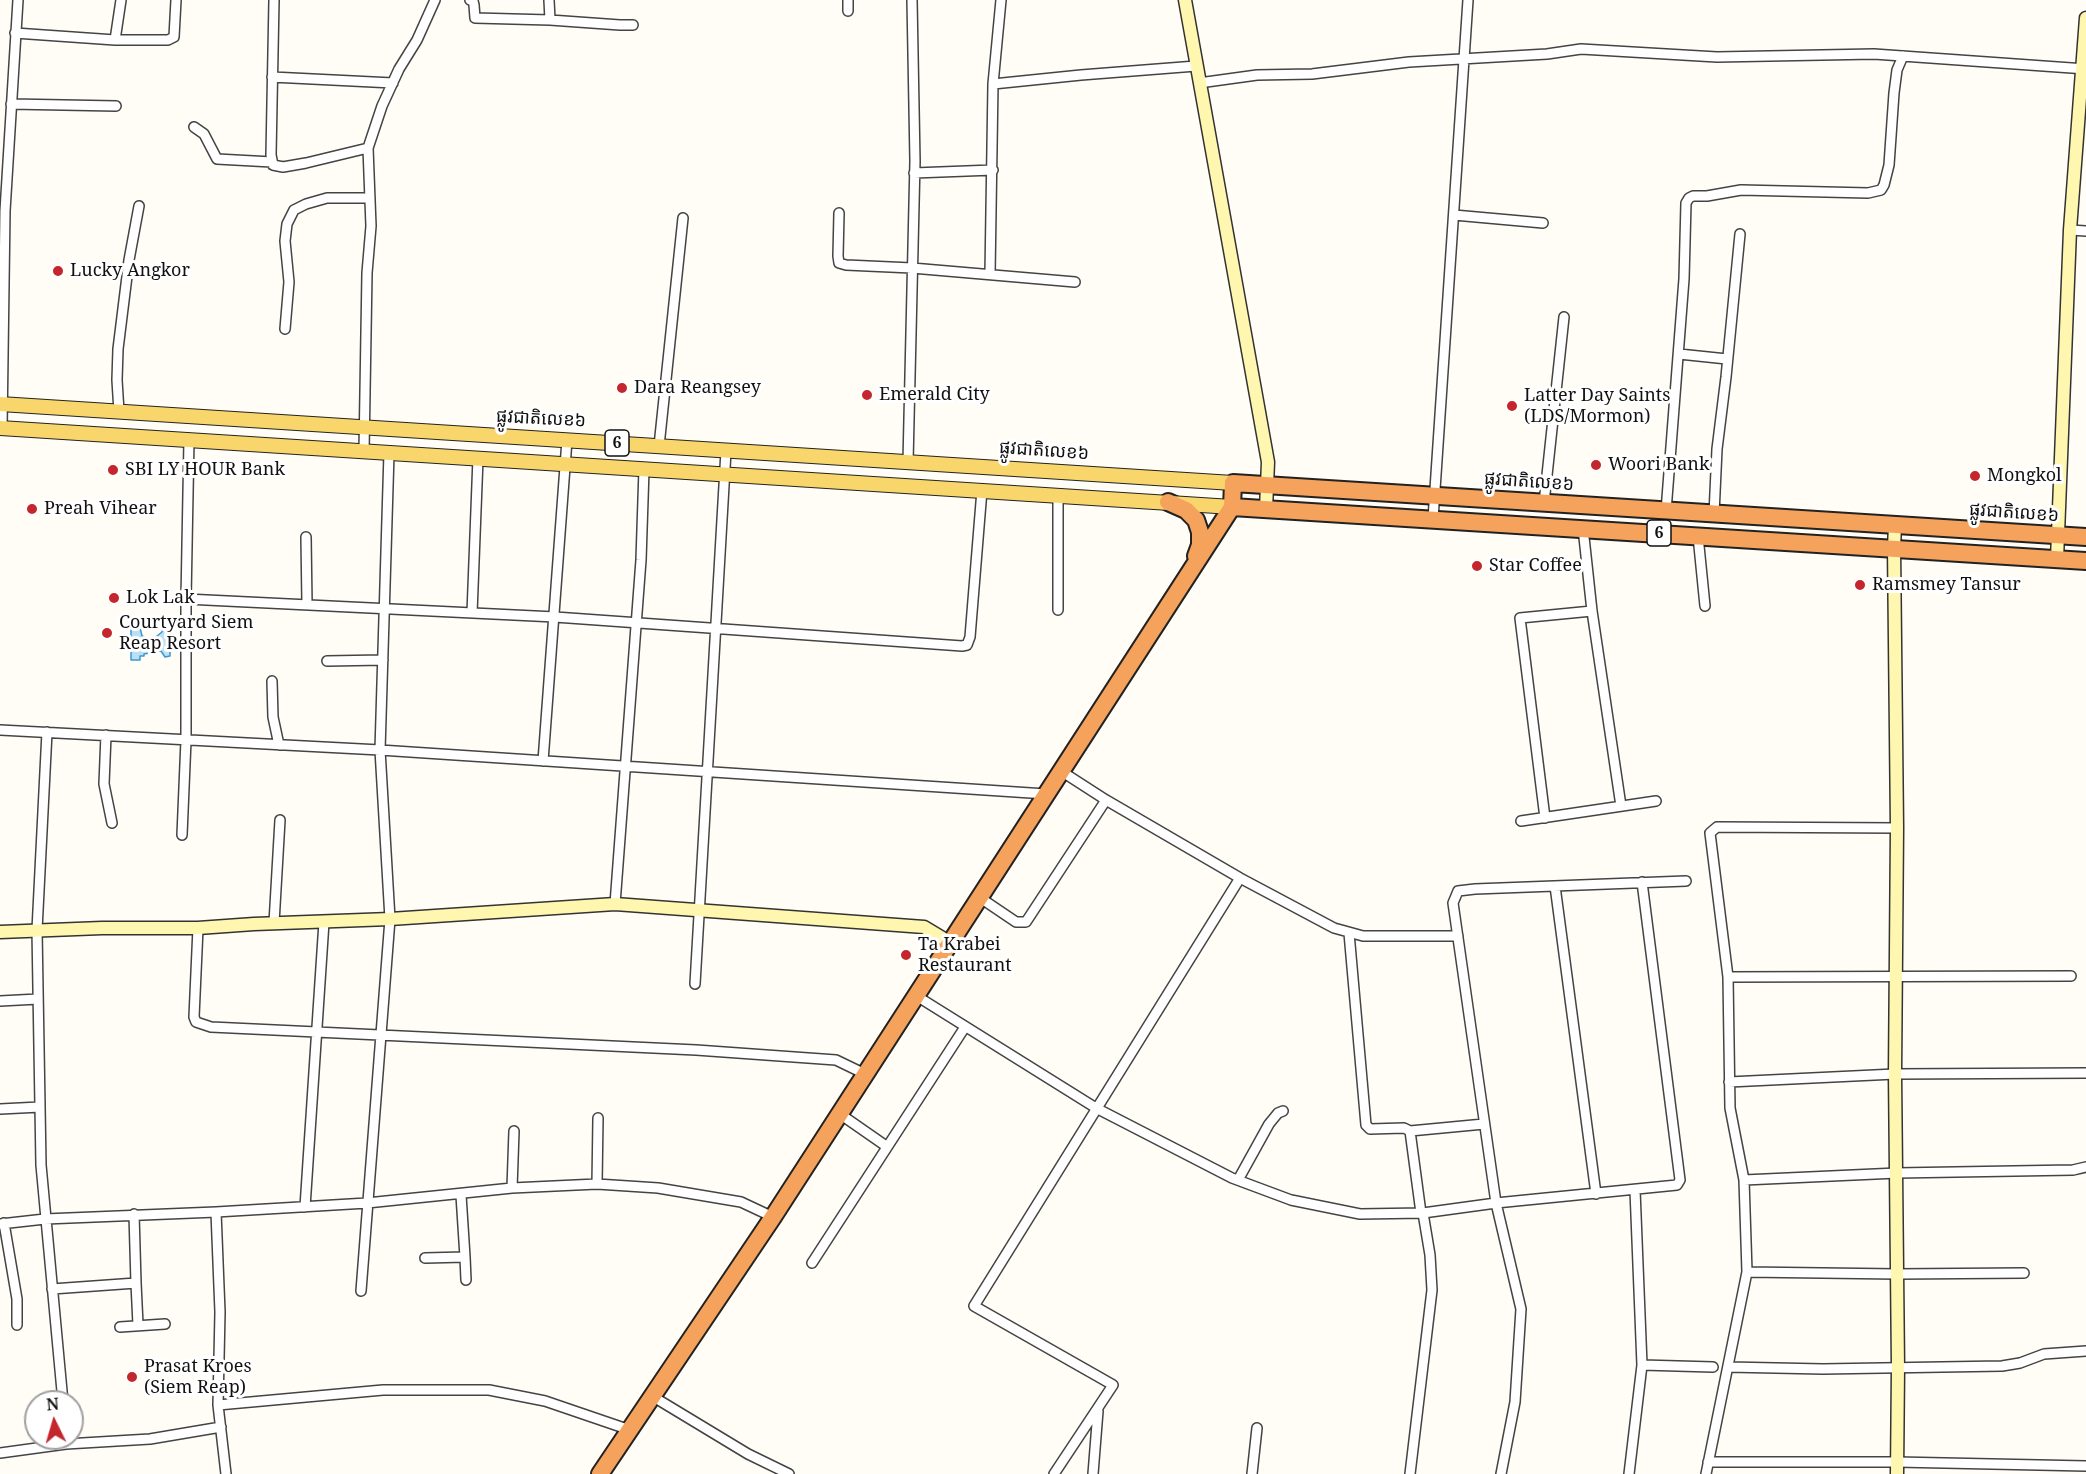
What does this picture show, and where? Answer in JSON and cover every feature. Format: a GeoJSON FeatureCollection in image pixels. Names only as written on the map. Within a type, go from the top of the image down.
{"type":"FeatureCollection","features":[{"type":"Feature","properties":{"kind":"highway","name":"ផ្លូវជាតិលេខ៦"},"geometry":{"type":"LineString","coordinates":[[1233,483],[2086,537]]}},
{"type":"Feature","properties":{"kind":"highway"},"geometry":{"type":"LineString","coordinates":[[600,1474],[773,1217],[1192,570],[1232,507],[1233,483]]}},
{"type":"Feature","properties":{"kind":"highway"},"geometry":{"type":"LineString","coordinates":[[1167,502],[1186,510],[1196,520],[1200,532],[1200,545],[1192,570]]}},
{"type":"Feature","properties":{"kind":"highway","name":"6"},"geometry":{"type":"LineString","coordinates":[[1232,507],[2086,561]]}},
{"type":"Feature","properties":{"kind":"main road","name":"ផ្លូវជាតិលេខ៦"},"geometry":{"type":"LineString","coordinates":[[1,405],[1233,483]]}},
{"type":"Feature","properties":{"kind":"main road","name":"6"},"geometry":{"type":"LineString","coordinates":[[1,428],[1232,507]]}},
{"type":"Feature","properties":{"kind":"street"},"geometry":{"type":"LineString","coordinates":[[1,428],[5,211],[18,0]]}},
{"type":"Feature","properties":{"kind":"street"},"geometry":{"type":"LineString","coordinates":[[115,40],[121,0]]}},
{"type":"Feature","properties":{"kind":"street"},"geometry":{"type":"LineString","coordinates":[[15,33],[115,40],[168,40],[174,37],[176,0]]}},
{"type":"Feature","properties":{"kind":"street"},"geometry":{"type":"LineString","coordinates":[[274,0],[272,162],[275,167],[369,148]]}},
{"type":"Feature","properties":{"kind":"street"},"geometry":{"type":"LineString","coordinates":[[364,451],[367,273],[371,226],[369,148],[382,106],[435,0]]}},
{"type":"Feature","properties":{"kind":"street"},"geometry":{"type":"LineString","coordinates":[[470,0],[474,5],[475,18],[633,25]]}},
{"type":"Feature","properties":{"kind":"street"},"geometry":{"type":"LineString","coordinates":[[549,0],[550,20]]}},
{"type":"Feature","properties":{"kind":"street"},"geometry":{"type":"LineString","coordinates":[[848,0],[848,11]]}},
{"type":"Feature","properties":{"kind":"street"},"geometry":{"type":"LineString","coordinates":[[908,462],[914,173],[912,0]]}},
{"type":"Feature","properties":{"kind":"street"},"geometry":{"type":"LineString","coordinates":[[990,274],[993,84],[1001,0]]}},
{"type":"Feature","properties":{"kind":"street"},"geometry":{"type":"LineString","coordinates":[[1185,0],[1268,462],[1266,509]]}},
{"type":"Feature","properties":{"kind":"street"},"geometry":{"type":"LineString","coordinates":[[1433,519],[1468,0]]}},
{"type":"Feature","properties":{"kind":"street"},"geometry":{"type":"LineString","coordinates":[[2058,559],[2070,230],[2084,69],[2086,18]]}},
{"type":"Feature","properties":{"kind":"street"},"geometry":{"type":"LineString","coordinates":[[1199,83],[1257,75],[1312,74],[1409,62],[1547,54],[1581,49],[1717,57],[1874,54],[2084,69]]}},
{"type":"Feature","properties":{"kind":"street"},"geometry":{"type":"LineString","coordinates":[[1666,511],[1684,279],[1686,203],[1689,198],[1741,190],[1868,193],[1881,190],[1889,165],[1894,93],[1897,70],[1903,56]]}},
{"type":"Feature","properties":{"kind":"street"},"geometry":{"type":"LineString","coordinates":[[993,84],[1196,66]]}},
{"type":"Feature","properties":{"kind":"street"},"geometry":{"type":"LineString","coordinates":[[272,77],[393,83]]}},
{"type":"Feature","properties":{"kind":"street"},"geometry":{"type":"LineString","coordinates":[[11,104],[116,106]]}},
{"type":"Feature","properties":{"kind":"street"},"geometry":{"type":"LineString","coordinates":[[194,127],[204,134],[217,159],[272,162]]}},
{"type":"Feature","properties":{"kind":"street"},"geometry":{"type":"LineString","coordinates":[[914,173],[993,170]]}},
{"type":"Feature","properties":{"kind":"street"},"geometry":{"type":"LineString","coordinates":[[285,329],[289,282],[285,241],[287,224],[294,210],[327,198],[369,198]]}},
{"type":"Feature","properties":{"kind":"street"},"geometry":{"type":"LineString","coordinates":[[120,412],[117,380],[118,349],[129,260],[139,206]]}},
{"type":"Feature","properties":{"kind":"street"},"geometry":{"type":"LineString","coordinates":[[839,213],[839,263],[1076,282]]}},
{"type":"Feature","properties":{"kind":"street"},"geometry":{"type":"LineString","coordinates":[[1454,215],[1543,223]]}},
{"type":"Feature","properties":{"kind":"street"},"geometry":{"type":"LineString","coordinates":[[659,446],[683,218]]}},
{"type":"Feature","properties":{"kind":"street"},"geometry":{"type":"LineString","coordinates":[[2070,230],[2086,231]]}},
{"type":"Feature","properties":{"kind":"street"},"geometry":{"type":"LineString","coordinates":[[1714,514],[1717,449],[1740,234]]}},
{"type":"Feature","properties":{"kind":"street"},"geometry":{"type":"LineString","coordinates":[[1544,503],[1564,317]]}},
{"type":"Feature","properties":{"kind":"street"},"geometry":{"type":"LineString","coordinates":[[1679,354],[1727,359]]}},
{"type":"Feature","properties":{"kind":"street"},"geometry":{"type":"LineString","coordinates":[[182,836],[186,740],[189,440]]}},
{"type":"Feature","properties":{"kind":"street"},"geometry":{"type":"LineString","coordinates":[[543,760],[567,440]]}},
{"type":"Feature","properties":{"kind":"street"},"geometry":{"type":"LineString","coordinates":[[695,984],[726,451]]}},
{"type":"Feature","properties":{"kind":"street"},"geometry":{"type":"LineString","coordinates":[[361,1291],[390,919],[380,750],[389,453]]}},
{"type":"Feature","properties":{"kind":"street"},"geometry":{"type":"LineString","coordinates":[[471,613],[478,458]]}},
{"type":"Feature","properties":{"kind":"street"},"geometry":{"type":"LineString","coordinates":[[615,904],[641,560],[644,469]]}},
{"type":"Feature","properties":{"kind":"street"},"geometry":{"type":"LineString","coordinates":[[186,599],[555,617],[962,646],[967,645],[970,638],[982,490]]}},
{"type":"Feature","properties":{"kind":"street"},"geometry":{"type":"LineString","coordinates":[[1058,495],[1058,610]]}},
{"type":"Feature","properties":{"kind":"street"},"geometry":{"type":"LineString","coordinates":[[1895,525],[1897,1468]]}},
{"type":"Feature","properties":{"kind":"street"},"geometry":{"type":"LineString","coordinates":[[1582,528],[1621,806]]}},
{"type":"Feature","properties":{"kind":"street"},"geometry":{"type":"LineString","coordinates":[[1698,536],[1705,606]]}},
{"type":"Feature","properties":{"kind":"street"},"geometry":{"type":"LineString","coordinates":[[306,537],[307,604]]}},
{"type":"Feature","properties":{"kind":"street"},"geometry":{"type":"LineString","coordinates":[[1545,818],[1521,618],[1592,611]]}},
{"type":"Feature","properties":{"kind":"street"},"geometry":{"type":"LineString","coordinates":[[327,661],[383,660]]}},
{"type":"Feature","properties":{"kind":"street"},"geometry":{"type":"LineString","coordinates":[[272,681],[273,717],[279,745]]}},
{"type":"Feature","properties":{"kind":"street"},"geometry":{"type":"LineString","coordinates":[[0,730],[380,750],[1046,794]]}},
{"type":"Feature","properties":{"kind":"street"},"geometry":{"type":"LineString","coordinates":[[47,732],[37,930],[41,1165],[62,1390]]}},
{"type":"Feature","properties":{"kind":"street"},"geometry":{"type":"LineString","coordinates":[[106,735],[105,794],[110,807],[112,823]]}},
{"type":"Feature","properties":{"kind":"street"},"geometry":{"type":"LineString","coordinates":[[1061,771],[1106,800],[1240,878],[1334,928],[1363,936],[1458,936]]}},
{"type":"Feature","properties":{"kind":"street"},"geometry":{"type":"LineString","coordinates":[[979,897],[1016,922],[1026,922],[1106,800]]}},
{"type":"Feature","properties":{"kind":"street"},"geometry":{"type":"LineString","coordinates":[[1521,821],[1656,801]]}},
{"type":"Feature","properties":{"kind":"street"},"geometry":{"type":"LineString","coordinates":[[274,923],[280,820]]}},
{"type":"Feature","properties":{"kind":"street"},"geometry":{"type":"LineString","coordinates":[[1706,1474],[1747,1272],[1744,1180],[1730,1108],[1728,977],[1710,834],[1717,827],[1897,828]]}},
{"type":"Feature","properties":{"kind":"street"},"geometry":{"type":"LineString","coordinates":[[1054,1474],[1113,1385],[974,1306],[1240,878]]}},
{"type":"Feature","properties":{"kind":"street"},"geometry":{"type":"LineString","coordinates":[[1502,1474],[1515,1402],[1521,1309],[1496,1203],[1453,903],[1458,891],[1475,889],[1686,881]]}},
{"type":"Feature","properties":{"kind":"street"},"geometry":{"type":"LineString","coordinates":[[915,995],[1096,1108],[1238,1180],[1291,1200],[1340,1211],[1370,1214],[1422,1213],[1496,1203],[1677,1185],[1680,1180],[1642,882]]}},
{"type":"Feature","properties":{"kind":"street"},"geometry":{"type":"LineString","coordinates":[[1555,886],[1596,1194]]}},
{"type":"Feature","properties":{"kind":"street"},"geometry":{"type":"LineString","coordinates":[[0,932],[102,928],[198,928],[390,919],[615,904],[924,927],[949,942]]}},
{"type":"Feature","properties":{"kind":"street"},"geometry":{"type":"LineString","coordinates":[[305,1207],[324,922]]}},
{"type":"Feature","properties":{"kind":"street"},"geometry":{"type":"LineString","coordinates":[[198,928],[194,1017],[196,1022],[211,1027],[696,1050],[836,1060],[865,1074]]}},
{"type":"Feature","properties":{"kind":"street"},"geometry":{"type":"LineString","coordinates":[[1349,933],[1367,1128],[1404,1128],[1410,1131],[1484,1124]]}},
{"type":"Feature","properties":{"kind":"street"},"geometry":{"type":"LineString","coordinates":[[1728,977],[2071,976]]}},
{"type":"Feature","properties":{"kind":"street"},"geometry":{"type":"LineString","coordinates":[[0,1001],[38,999]]}},
{"type":"Feature","properties":{"kind":"street"},"geometry":{"type":"LineString","coordinates":[[812,1263],[965,1027]]}},
{"type":"Feature","properties":{"kind":"street"},"geometry":{"type":"LineString","coordinates":[[1729,1082],[1895,1074],[2086,1073]]}},
{"type":"Feature","properties":{"kind":"street"},"geometry":{"type":"LineString","coordinates":[[0,1109],[40,1107]]}},
{"type":"Feature","properties":{"kind":"street"},"geometry":{"type":"LineString","coordinates":[[1238,1180],[1269,1124],[1282,1111]]}},
{"type":"Feature","properties":{"kind":"street"},"geometry":{"type":"LineString","coordinates":[[840,1114],[886,1146]]}},
{"type":"Feature","properties":{"kind":"street"},"geometry":{"type":"LineString","coordinates":[[597,1184],[598,1118]]}},
{"type":"Feature","properties":{"kind":"street"},"geometry":{"type":"LineString","coordinates":[[512,1188],[514,1131]]}},
{"type":"Feature","properties":{"kind":"street"},"geometry":{"type":"LineString","coordinates":[[1410,1131],[1430,1255],[1432,1290],[1410,1474]]}},
{"type":"Feature","properties":{"kind":"street"},"geometry":{"type":"LineString","coordinates":[[1744,1180],[1897,1173],[2073,1170],[2086,1167]]}},
{"type":"Feature","properties":{"kind":"street"},"geometry":{"type":"LineString","coordinates":[[17,1325],[17,1299],[2,1224],[45,1219],[367,1203],[512,1188],[597,1184],[658,1188],[741,1202],[773,1217]]}},
{"type":"Feature","properties":{"kind":"street"},"geometry":{"type":"LineString","coordinates":[[1629,1474],[1642,1365],[1635,1190]]}},
{"type":"Feature","properties":{"kind":"street"},"geometry":{"type":"LineString","coordinates":[[461,1195],[466,1280]]}},
{"type":"Feature","properties":{"kind":"street"},"geometry":{"type":"LineString","coordinates":[[216,1212],[220,1312],[219,1405],[225,1474]]}},
{"type":"Feature","properties":{"kind":"street"},"geometry":{"type":"LineString","coordinates":[[135,1215],[138,1325]]}},
{"type":"Feature","properties":{"kind":"street"},"geometry":{"type":"LineString","coordinates":[[425,1258],[465,1257]]}},
{"type":"Feature","properties":{"kind":"street"},"geometry":{"type":"LineString","coordinates":[[1747,1272],[2024,1273]]}},
{"type":"Feature","properties":{"kind":"street"},"geometry":{"type":"LineString","coordinates":[[52,1289],[136,1283]]}},
{"type":"Feature","properties":{"kind":"street"},"geometry":{"type":"LineString","coordinates":[[120,1327],[165,1324]]}},
{"type":"Feature","properties":{"kind":"street"},"geometry":{"type":"LineString","coordinates":[[1728,1367],[2002,1366],[2020,1363],[2044,1354],[2086,1351]]}},
{"type":"Feature","properties":{"kind":"street"},"geometry":{"type":"LineString","coordinates":[[1642,1365],[1713,1367]]}},
{"type":"Feature","properties":{"kind":"street"},"geometry":{"type":"LineString","coordinates":[[219,1405],[383,1390],[489,1390],[545,1401],[630,1430]]}},
{"type":"Feature","properties":{"kind":"street"},"geometry":{"type":"LineString","coordinates":[[652,1396],[748,1454],[789,1474]]}},
{"type":"Feature","properties":{"kind":"street"},"geometry":{"type":"LineString","coordinates":[[1093,1474],[1098,1409]]}},
{"type":"Feature","properties":{"kind":"street"},"geometry":{"type":"LineString","coordinates":[[84,1441],[150,1439],[221,1426]]}},
{"type":"Feature","properties":{"kind":"street"},"geometry":{"type":"LineString","coordinates":[[1251,1474],[1257,1428]]}},
{"type":"Feature","properties":{"kind":"street"},"geometry":{"type":"LineString","coordinates":[[0,1453],[24,1449]]}},
{"type":"Feature","properties":{"kind":"street"},"geometry":{"type":"LineString","coordinates":[[1708,1462],[1897,1468],[2086,1467]]}},
{"type":"Feature","properties":{"kind":"water"},"geometry":{"type":"Polygon","coordinates":[[[131,623],[139,623],[142,636],[152,640],[162,632],[163,625],[168,625],[170,628],[170,656],[165,657],[161,651],[144,654],[140,656],[140,660],[131,660],[131,623]]]}},
{"type":"Feature","properties":{"kind":"place","name":"Lucky Angkor"},"geometry":{"type":"Point","coordinates":[58,271]}},
{"type":"Feature","properties":{"kind":"place","name":"Dara Reangsey"},"geometry":{"type":"Point","coordinates":[622,388]}},
{"type":"Feature","properties":{"kind":"place","name":"Emerald City"},"geometry":{"type":"Point","coordinates":[867,395]}},
{"type":"Feature","properties":{"kind":"place","name":"Latter Day Saints (LDS/Mormon)"},"geometry":{"type":"Point","coordinates":[1512,406]}},
{"type":"Feature","properties":{"kind":"place","name":"Woori Bank"},"geometry":{"type":"Point","coordinates":[1596,465]}},
{"type":"Feature","properties":{"kind":"place","name":"SBI LY HOUR Bank"},"geometry":{"type":"Point","coordinates":[113,470]}},
{"type":"Feature","properties":{"kind":"place","name":"Mongkol"},"geometry":{"type":"Point","coordinates":[1975,476]}},
{"type":"Feature","properties":{"kind":"place","name":"Preah Vihear"},"geometry":{"type":"Point","coordinates":[32,509]}},
{"type":"Feature","properties":{"kind":"place","name":"Star Coffee"},"geometry":{"type":"Point","coordinates":[1477,566]}},
{"type":"Feature","properties":{"kind":"place","name":"Ramsmey Tansur"},"geometry":{"type":"Point","coordinates":[1860,585]}},
{"type":"Feature","properties":{"kind":"place","name":"Lok Lak"},"geometry":{"type":"Point","coordinates":[114,598]}},
{"type":"Feature","properties":{"kind":"place","name":"Courtyard Siem Reap Resort"},"geometry":{"type":"Point","coordinates":[107,633]}},
{"type":"Feature","properties":{"kind":"place","name":"Ta Krabei Restaurant"},"geometry":{"type":"Point","coordinates":[906,955]}},
{"type":"Feature","properties":{"kind":"place","name":"Prasat Kroes (Siem Reap)"},"geometry":{"type":"Point","coordinates":[132,1377]}}]}
